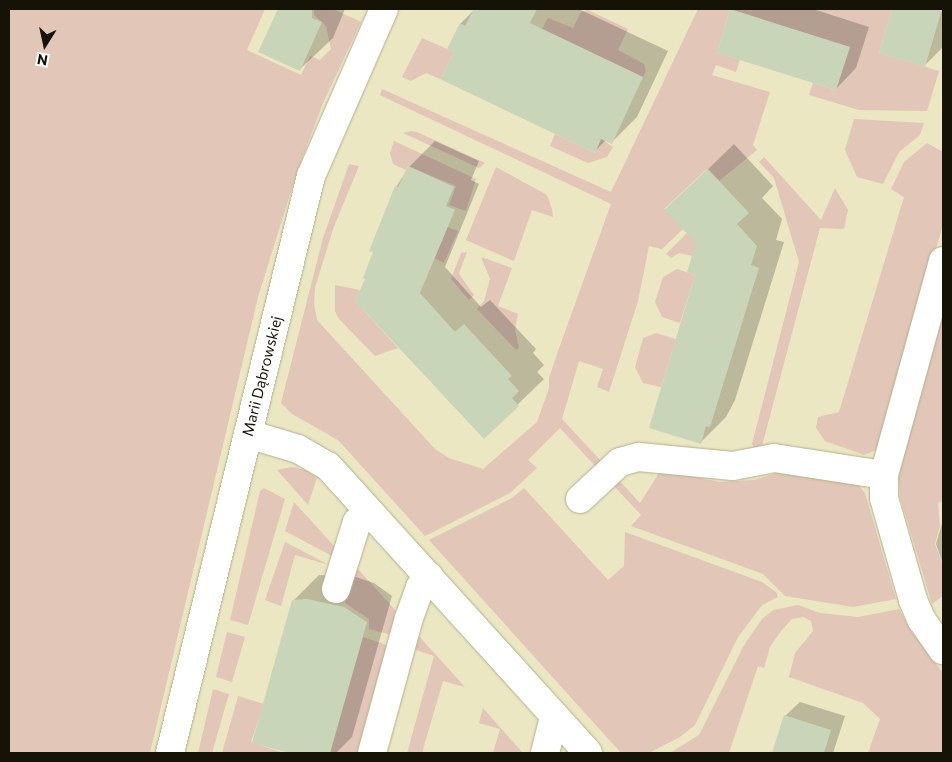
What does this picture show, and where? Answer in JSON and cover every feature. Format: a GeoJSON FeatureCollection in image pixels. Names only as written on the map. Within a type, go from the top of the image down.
{"type":"FeatureCollection","features":[{"type":"Feature","properties":{"kind":"street","name":"Marii Dąbrowskiej"},"geometry":{"type":"LineString","coordinates":[[170,753],[311,176],[384,9]]}},
{"type":"Feature","properties":{"kind":"street"},"geometry":{"type":"LineString","coordinates":[[943,261],[884,475],[884,498],[904,572],[921,619],[943,650]]}},
{"type":"Feature","properties":{"kind":"street"},"geometry":{"type":"LineString","coordinates":[[248,434],[315,456],[429,576],[588,753]]}},
{"type":"Feature","properties":{"kind":"street"},"geometry":{"type":"LineString","coordinates":[[580,499],[620,462],[639,456],[733,466],[774,458],[884,475]]}},
{"type":"Feature","properties":{"kind":"street"},"geometry":{"type":"LineString","coordinates":[[336,589],[358,522],[370,513]]}},
{"type":"Feature","properties":{"kind":"street"},"geometry":{"type":"LineString","coordinates":[[372,753],[409,618],[420,587],[429,576]]}},
{"type":"Feature","properties":{"kind":"street"},"geometry":{"type":"LineString","coordinates":[[544,753],[554,716]]}},
{"type":"Feature","properties":{"kind":"shaded area"},"geometry":{"type":"Polygon","coordinates":[[[9,9],[265,9],[247,50],[301,75],[310,56],[320,60],[331,49],[326,26],[314,15],[314,9],[333,9],[361,22],[323,103],[298,169],[258,297],[150,753],[9,753],[9,9]]]}},
{"type":"Feature","properties":{"kind":"shaded area"},"geometry":{"type":"Polygon","coordinates":[[[698,9],[730,9],[717,53],[740,60],[736,72],[716,65],[712,75],[770,92],[753,145],[757,150],[719,181],[707,169],[664,209],[683,229],[662,249],[649,246],[638,301],[609,392],[597,387],[603,369],[579,361],[562,419],[602,462],[596,467],[560,428],[528,460],[537,468],[510,493],[425,536],[338,440],[292,414],[281,403],[323,238],[349,164],[359,166],[333,229],[315,288],[314,304],[317,320],[435,449],[449,458],[483,469],[537,422],[549,388],[549,378],[557,354],[611,204],[380,95],[382,89],[611,192],[698,9]]]}},
{"type":"Feature","properties":{"kind":"shaded area"},"geometry":{"type":"Polygon","coordinates":[[[730,9],[892,9],[879,53],[939,71],[927,111],[859,110],[809,95],[813,83],[836,90],[849,47],[730,9]]]}},
{"type":"Feature","properties":{"kind":"shaded area"},"geometry":{"type":"Polygon","coordinates":[[[588,10],[628,29],[618,50],[644,64],[646,71],[643,77],[542,29],[548,18],[573,28],[581,12],[588,10]]]}},
{"type":"Feature","properties":{"kind":"shaded area"},"geometry":{"type":"Polygon","coordinates":[[[422,38],[454,52],[440,79],[426,73],[411,81],[402,77],[422,38]]]}},
{"type":"Feature","properties":{"kind":"shaded area"},"geometry":{"type":"Polygon","coordinates":[[[854,119],[924,123],[920,135],[899,152],[883,184],[857,177],[845,150],[854,119]]]}},
{"type":"Feature","properties":{"kind":"shaded area"},"geometry":{"type":"Polygon","coordinates":[[[411,131],[485,163],[479,168],[403,133],[411,131]]]}},
{"type":"Feature","properties":{"kind":"shaded area"},"geometry":{"type":"Polygon","coordinates":[[[555,134],[595,153],[601,139],[613,147],[607,157],[588,163],[550,146],[555,134]]]}},
{"type":"Feature","properties":{"kind":"shaded area"},"geometry":{"type":"Polygon","coordinates":[[[394,141],[476,179],[466,211],[449,205],[456,186],[408,166],[406,170],[393,164],[390,153],[394,141]]]}},
{"type":"Feature","properties":{"kind":"shaded area"},"geometry":{"type":"Polygon","coordinates":[[[927,143],[943,152],[943,225],[877,450],[864,455],[825,441],[816,428],[818,417],[839,412],[904,197],[891,189],[904,162],[927,143]]]}},
{"type":"Feature","properties":{"kind":"shaded area"},"geometry":{"type":"Polygon","coordinates":[[[764,157],[821,220],[835,188],[848,210],[844,229],[820,228],[762,446],[755,449],[752,444],[799,262],[774,178],[759,162],[764,157]]]}},
{"type":"Feature","properties":{"kind":"shaded area"},"geometry":{"type":"Polygon","coordinates":[[[496,167],[547,195],[552,209],[553,217],[532,210],[514,261],[466,240],[496,167]]]}},
{"type":"Feature","properties":{"kind":"shaded area"},"geometry":{"type":"Polygon","coordinates":[[[438,223],[458,231],[444,263],[425,254],[438,223]]]}},
{"type":"Feature","properties":{"kind":"shaded area"},"geometry":{"type":"Polygon","coordinates":[[[691,229],[704,243],[692,256],[679,253],[671,258],[666,254],[691,229]]]}},
{"type":"Feature","properties":{"kind":"shaded area"},"geometry":{"type":"Polygon","coordinates":[[[467,252],[459,274],[474,295],[469,300],[451,279],[461,253],[467,252]]]}},
{"type":"Feature","properties":{"kind":"shaded area"},"geometry":{"type":"Polygon","coordinates":[[[481,257],[512,268],[498,306],[518,314],[515,330],[519,348],[516,350],[477,309],[484,301],[490,279],[481,257]]]}},
{"type":"Feature","properties":{"kind":"shaded area"},"geometry":{"type":"Polygon","coordinates":[[[677,269],[695,275],[680,323],[662,317],[655,302],[663,277],[677,269]]]}},
{"type":"Feature","properties":{"kind":"shaded area"},"geometry":{"type":"Polygon","coordinates":[[[335,285],[360,290],[355,301],[398,348],[375,356],[339,319],[335,311],[335,285]]]}},
{"type":"Feature","properties":{"kind":"shaded area"},"geometry":{"type":"Polygon","coordinates":[[[940,314],[943,315],[943,501],[938,503],[940,526],[935,544],[943,565],[943,596],[932,604],[900,497],[898,474],[940,314]]]}},
{"type":"Feature","properties":{"kind":"shaded area"},"geometry":{"type":"Polygon","coordinates":[[[656,333],[676,339],[661,387],[643,383],[635,367],[643,338],[656,333]]]}},
{"type":"Feature","properties":{"kind":"shaded area"},"geometry":{"type":"Polygon","coordinates":[[[292,467],[305,470],[317,478],[308,505],[277,470],[292,467]]]}},
{"type":"Feature","properties":{"kind":"shaded area"},"geometry":{"type":"Polygon","coordinates":[[[661,470],[720,482],[754,480],[784,471],[856,482],[865,493],[896,599],[853,607],[785,596],[763,574],[631,526],[641,515],[612,484],[617,478],[640,503],[661,470]]]}},
{"type":"Feature","properties":{"kind":"shaded area"},"geometry":{"type":"Polygon","coordinates":[[[264,488],[285,499],[248,625],[230,620],[260,491],[264,488]]]}},
{"type":"Feature","properties":{"kind":"shaded area"},"geometry":{"type":"Polygon","coordinates":[[[524,488],[608,580],[624,566],[625,532],[762,582],[776,592],[778,597],[762,605],[738,637],[695,725],[680,737],[649,753],[621,753],[429,540],[512,498],[524,488]]]}},
{"type":"Feature","properties":{"kind":"shaded area"},"geometry":{"type":"Polygon","coordinates":[[[294,502],[335,547],[332,556],[285,531],[294,502]]]}},
{"type":"Feature","properties":{"kind":"shaded area"},"geometry":{"type":"Polygon","coordinates":[[[285,542],[329,565],[295,555],[281,606],[265,600],[285,542]]]}},
{"type":"Feature","properties":{"kind":"shaded area"},"geometry":{"type":"Polygon","coordinates":[[[356,567],[399,614],[392,635],[369,629],[369,619],[345,603],[356,567]]]}},
{"type":"Feature","properties":{"kind":"shaded area"},"geometry":{"type":"Polygon","coordinates":[[[798,605],[820,613],[858,617],[899,609],[911,631],[943,673],[943,753],[868,753],[880,719],[863,703],[789,677],[795,653],[813,631],[811,621],[803,617],[792,619],[770,647],[764,668],[758,666],[729,753],[670,753],[699,735],[744,645],[762,619],[773,610],[798,605]]]}},
{"type":"Feature","properties":{"kind":"shaded area"},"geometry":{"type":"Polygon","coordinates":[[[227,632],[245,637],[232,682],[216,677],[227,632]]]}},
{"type":"Feature","properties":{"kind":"shaded area"},"geometry":{"type":"Polygon","coordinates":[[[418,635],[465,687],[443,681],[422,753],[407,753],[434,656],[413,649],[418,635]]]}},
{"type":"Feature","properties":{"kind":"shaded area"},"geometry":{"type":"Polygon","coordinates":[[[363,637],[390,646],[359,753],[330,753],[363,637]]]}},
{"type":"Feature","properties":{"kind":"shaded area"},"geometry":{"type":"Polygon","coordinates":[[[213,689],[229,694],[212,753],[198,753],[213,689]]]}},
{"type":"Feature","properties":{"kind":"shaded area"},"geometry":{"type":"Polygon","coordinates":[[[238,696],[264,704],[251,742],[284,753],[222,753],[238,696]]]}},
{"type":"Feature","properties":{"kind":"shaded area"},"geometry":{"type":"Polygon","coordinates":[[[483,708],[523,753],[493,753],[500,729],[479,723],[483,708]]]}},
{"type":"Feature","properties":{"kind":"building"},"geometry":{"type":"Polygon","coordinates":[[[278,9],[312,9],[312,18],[322,22],[300,71],[258,52],[278,9]]]}},
{"type":"Feature","properties":{"kind":"building"},"geometry":{"type":"Polygon","coordinates":[[[474,9],[537,9],[530,23],[643,77],[612,144],[601,139],[595,153],[440,79],[454,52],[447,49],[460,23],[465,26],[474,9]]]}},
{"type":"Feature","properties":{"kind":"building"},"geometry":{"type":"Polygon","coordinates":[[[730,9],[850,47],[836,90],[717,53],[730,9]]]}},
{"type":"Feature","properties":{"kind":"building"},"geometry":{"type":"Polygon","coordinates":[[[892,9],[942,9],[925,67],[879,53],[892,9]]]}},
{"type":"Feature","properties":{"kind":"building"},"geometry":{"type":"Polygon","coordinates":[[[408,166],[454,187],[446,206],[455,210],[420,293],[455,332],[464,324],[512,376],[508,379],[519,391],[512,398],[519,406],[484,439],[355,301],[365,279],[363,278],[373,252],[369,251],[395,186],[398,187],[408,166]]]}},
{"type":"Feature","properties":{"kind":"building"},"geometry":{"type":"Polygon","coordinates":[[[708,169],[749,213],[737,224],[757,246],[751,265],[759,268],[710,427],[706,426],[701,444],[649,428],[695,275],[687,272],[696,243],[664,210],[708,169]]]}},
{"type":"Feature","properties":{"kind":"building"},"geometry":{"type":"Polygon","coordinates":[[[307,599],[344,607],[367,622],[330,753],[290,753],[252,743],[292,600],[307,599]]]}},
{"type":"Feature","properties":{"kind":"building"},"geometry":{"type":"Polygon","coordinates":[[[784,715],[831,730],[824,753],[772,753],[784,715]]]}}]}
